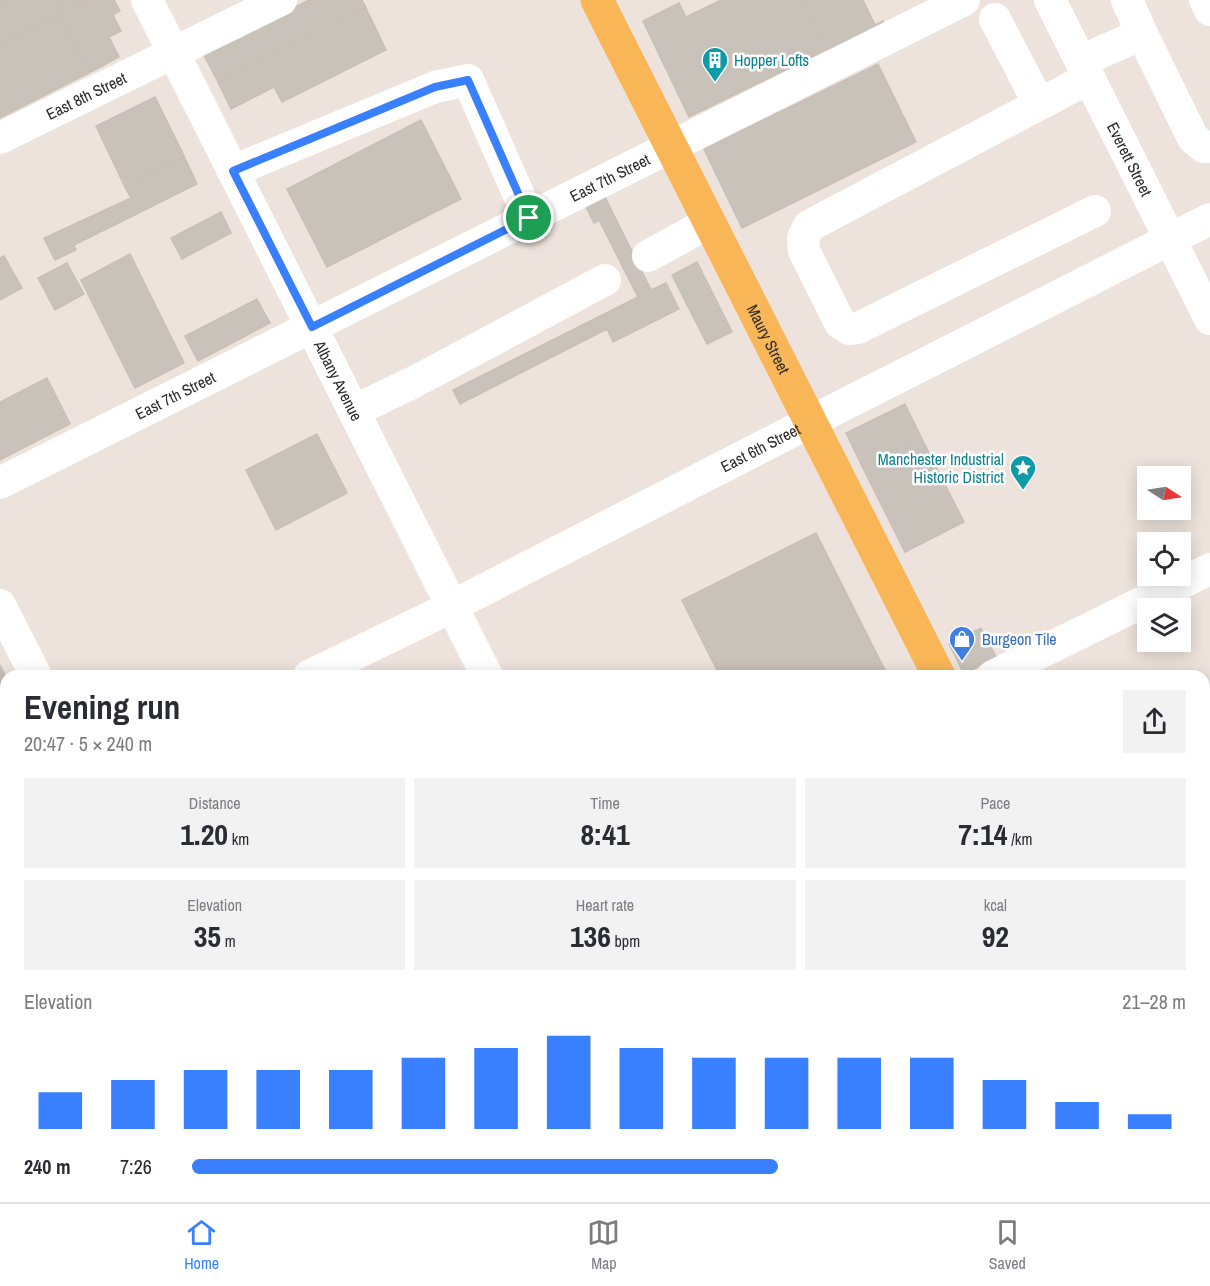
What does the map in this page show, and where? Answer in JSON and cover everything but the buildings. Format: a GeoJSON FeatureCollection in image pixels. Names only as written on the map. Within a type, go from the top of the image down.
{"type":"FeatureCollection","features":[{"type":"Feature","properties":{"kind":"main road","name":"Maury Street"},"geometry":{"type":"LineString","coordinates":[[597,0],[936,670]]}},
{"type":"Feature","properties":{"kind":"street","name":"Albany Avenue"},"geometry":{"type":"LineString","coordinates":[[147,0],[484,670]]}},
{"type":"Feature","properties":{"kind":"street"},"geometry":{"type":"LineString","coordinates":[[174,53],[280,0]]}},
{"type":"Feature","properties":{"kind":"street","name":"East 7th Street"},"geometry":{"type":"LineString","coordinates":[[0,483],[964,0]]}},
{"type":"Feature","properties":{"kind":"street","name":"Everett Street"},"geometry":{"type":"LineString","coordinates":[[1050,0],[1210,319]]}},
{"type":"Feature","properties":{"kind":"street"},"geometry":{"type":"LineString","coordinates":[[1127,0],[1193,138],[1204,147],[1210,147]]}},
{"type":"Feature","properties":{"kind":"street"},"geometry":{"type":"LineString","coordinates":[[1205,0],[1210,10]]}},
{"type":"Feature","properties":{"kind":"street"},"geometry":{"type":"LineString","coordinates":[[995,19],[1039,104]]}},
{"type":"Feature","properties":{"kind":"street"},"geometry":{"type":"LineString","coordinates":[[1095,211],[858,328],[849,329],[840,323],[804,251],[803,238],[809,226],[1039,104],[1085,70],[1142,34]]}},
{"type":"Feature","properties":{"kind":"street","name":"East 8th Street"},"geometry":{"type":"LineString","coordinates":[[0,138],[174,53]]}},
{"type":"Feature","properties":{"kind":"street"},"geometry":{"type":"LineString","coordinates":[[233,171],[435,87],[468,80],[529,218]]}},
{"type":"Feature","properties":{"kind":"street","name":"East 6th Street"},"geometry":{"type":"LineString","coordinates":[[321,670],[452,606],[1210,219]]}},
{"type":"Feature","properties":{"kind":"street"},"geometry":{"type":"LineString","coordinates":[[648,256],[710,222]]}},
{"type":"Feature","properties":{"kind":"street"},"geometry":{"type":"LineString","coordinates":[[354,411],[416,381],[605,280]]}},
{"type":"Feature","properties":{"kind":"street"},"geometry":{"type":"LineString","coordinates":[[1005,670],[1210,569]]}},
{"type":"Feature","properties":{"kind":"street"},"geometry":{"type":"LineString","coordinates":[[0,605],[33,670]]}},
{"type":"Feature","properties":{"kind":"place","name":"Hopper Lofts"},"geometry":{"type":"Point","coordinates":[715,83]}},
{"type":"Feature","properties":{"kind":"place","name":"Manchester Industrial Historic District"},"geometry":{"type":"Point","coordinates":[1023,491]}},
{"type":"Feature","properties":{"kind":"place","name":"Burgeon Tile"},"geometry":{"type":"Point","coordinates":[962,662]}},
{"type":"Feature","properties":{"kind":"route"},"geometry":{"type":"LineString","coordinates":[[468,80],[529,218],[312,327],[233,171],[435,87],[468,80]]}}]}
